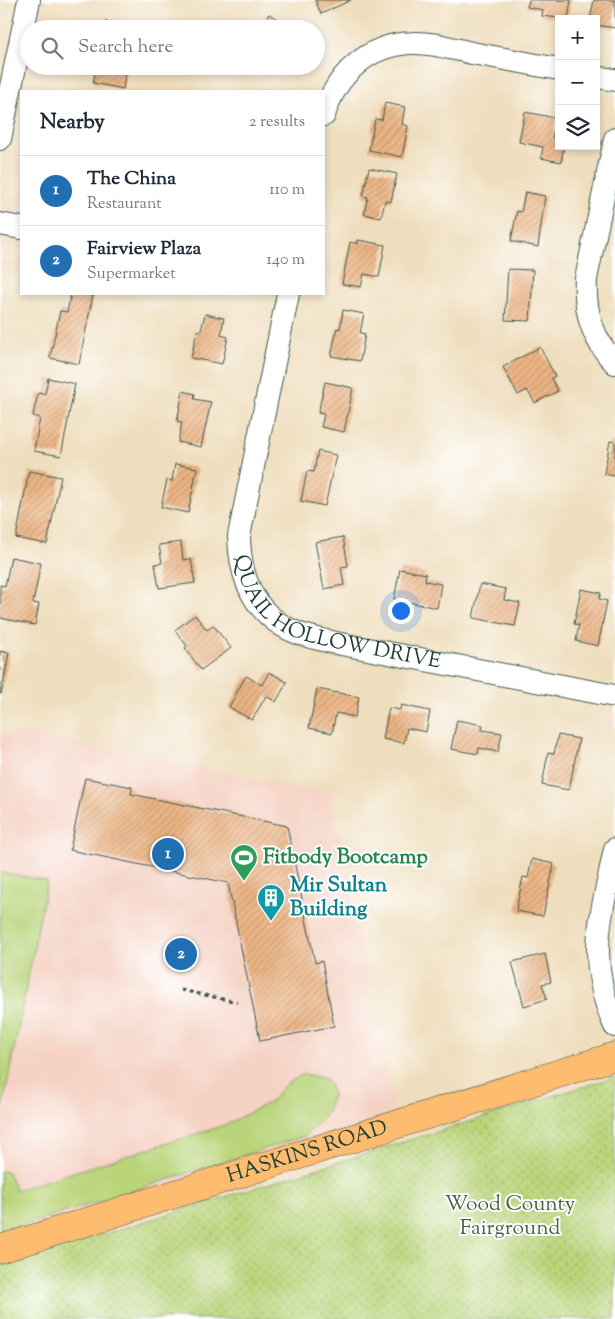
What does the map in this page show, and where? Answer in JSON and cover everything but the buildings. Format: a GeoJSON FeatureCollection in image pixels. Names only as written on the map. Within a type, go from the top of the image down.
{"type":"FeatureCollection","features":[{"type":"Feature","properties":{"kind":"main road","name":"HASKINS ROAD"},"geometry":{"type":"LineString","coordinates":[[0,1249],[615,1056]]}},
{"type":"Feature","properties":{"kind":"street"},"geometry":{"type":"LineString","coordinates":[[25,20],[29,0]]}},
{"type":"Feature","properties":{"kind":"street"},"geometry":{"type":"LineString","coordinates":[[0,140],[20,43]]}},
{"type":"Feature","properties":{"kind":"street"},"geometry":{"type":"LineString","coordinates":[[325,113],[336,86],[356,63],[376,51],[398,44],[430,44],[555,68]]}},
{"type":"Feature","properties":{"kind":"street"},"geometry":{"type":"LineString","coordinates":[[600,78],[615,80]]}},
{"type":"Feature","properties":{"kind":"street"},"geometry":{"type":"LineString","coordinates":[[615,139],[586,279],[585,294],[586,309],[596,338],[615,362]]}},
{"type":"Feature","properties":{"kind":"street"},"geometry":{"type":"LineString","coordinates":[[0,224],[20,228]]}},
{"type":"Feature","properties":{"kind":"street","name":"QUAIL HOLLOW DRIVE"},"geometry":{"type":"LineString","coordinates":[[288,295],[239,536],[243,575],[258,604],[282,625],[296,632],[328,641],[615,696]]}},
{"type":"Feature","properties":{"kind":"street"},"geometry":{"type":"LineString","coordinates":[[615,849],[596,947],[598,972],[604,1003],[615,1026]]}},
{"type":"Feature","properties":{"kind":"path"},"geometry":{"type":"LineString","coordinates":[[181,990],[237,1002]]}},
{"type":"Feature","properties":{"kind":"shaded area"},"geometry":{"type":"Polygon","coordinates":[[[18,731],[331,794],[395,1113],[0,1239],[0,735],[18,731]]]}},
{"type":"Feature","properties":{"kind":"green space"},"geometry":{"type":"Polygon","coordinates":[[[0,872],[47,881],[0,1121],[0,872]]]}},
{"type":"Feature","properties":{"kind":"green space"},"geometry":{"type":"Polygon","coordinates":[[[304,1074],[326,1079],[333,1094],[327,1113],[305,1136],[0,1233],[0,1171],[8,1172],[16,1190],[225,1125],[270,1102],[286,1084],[304,1074]]]}},
{"type":"Feature","properties":{"kind":"green space","name":"Wood County Fairground"},"geometry":{"type":"Polygon","coordinates":[[[615,1077],[615,1319],[0,1319],[0,1266],[615,1077]]]}},
{"type":"Feature","properties":{"kind":"place","name":"The China"},"geometry":{"type":"Point","coordinates":[168,854]}},
{"type":"Feature","properties":{"kind":"place","name":"Fitbody Bootcamp"},"geometry":{"type":"Point","coordinates":[244,882]}},
{"type":"Feature","properties":{"kind":"place","name":"Mir Sultan Building"},"geometry":{"type":"Point","coordinates":[271,922]}},
{"type":"Feature","properties":{"kind":"place","name":"Fairview Plaza"},"geometry":{"type":"Point","coordinates":[181,954]}}]}
